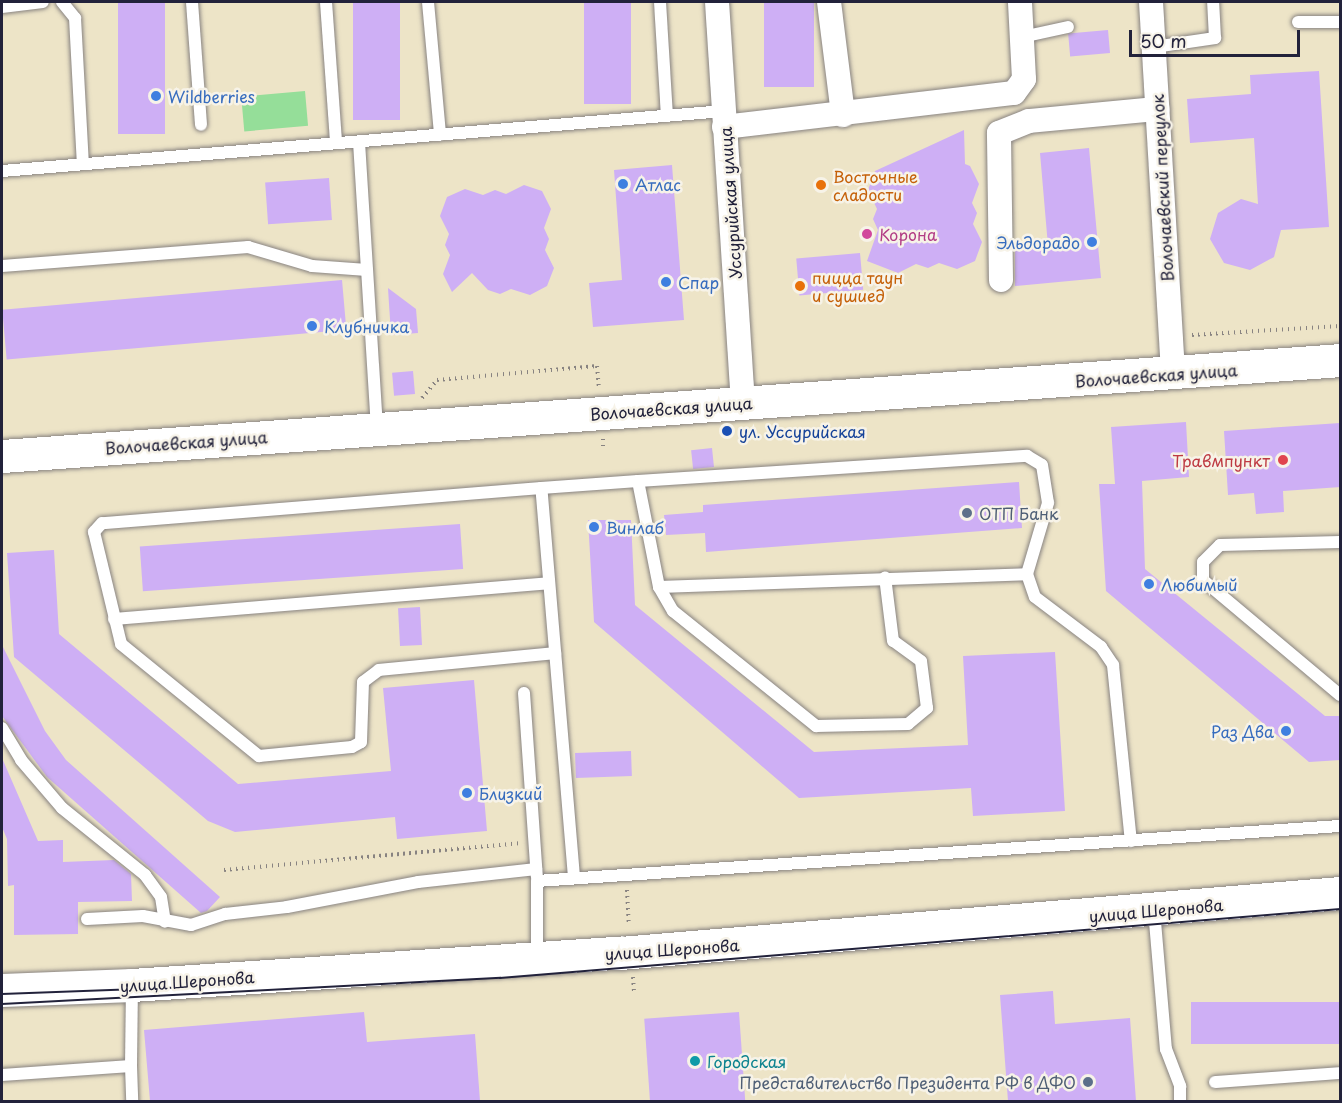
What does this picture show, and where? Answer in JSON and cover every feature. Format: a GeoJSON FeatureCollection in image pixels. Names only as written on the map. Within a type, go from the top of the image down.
{"type":"FeatureCollection","features":[{"type":"Feature","properties":{"kind":"main road","name":"Волочаевская улица"},"geometry":{"type":"LineString","coordinates":[[2,456],[376,416],[601,413],[1173,374],[1341,360]]}},
{"type":"Feature","properties":{"kind":"main road","name":"улица Шеронова"},"geometry":{"type":"LineString","coordinates":[[2,990],[132,985],[537,958],[1154,910],[1341,893]]}},
{"type":"Feature","properties":{"kind":"street","name":"Уссурийская улица"},"geometry":{"type":"LineString","coordinates":[[717,2],[743,404]]}},
{"type":"Feature","properties":{"kind":"street"},"geometry":{"type":"LineString","coordinates":[[829,2],[843,116]]}},
{"type":"Feature","properties":{"kind":"street"},"geometry":{"type":"LineString","coordinates":[[724,119],[843,116],[1014,93],[1024,79],[1020,2]]}},
{"type":"Feature","properties":{"kind":"street","name":"Волочаевский переулок"},"geometry":{"type":"LineString","coordinates":[[1151,2],[1173,374]]}},
{"type":"Feature","properties":{"kind":"street"},"geometry":{"type":"LineString","coordinates":[[1001,280],[999,133],[1029,121],[1157,110]]}},
{"type":"Feature","properties":{"kind":"lane"},"geometry":{"type":"LineString","coordinates":[[2,7],[43,2]]}},
{"type":"Feature","properties":{"kind":"lane"},"geometry":{"type":"LineString","coordinates":[[62,2],[75,18],[82,164]]}},
{"type":"Feature","properties":{"kind":"lane"},"geometry":{"type":"LineString","coordinates":[[192,2],[201,125]]}},
{"type":"Feature","properties":{"kind":"lane"},"geometry":{"type":"LineString","coordinates":[[326,2],[336,143]]}},
{"type":"Feature","properties":{"kind":"lane"},"geometry":{"type":"LineString","coordinates":[[428,2],[440,134]]}},
{"type":"Feature","properties":{"kind":"lane"},"geometry":{"type":"LineString","coordinates":[[660,2],[667,116]]}},
{"type":"Feature","properties":{"kind":"lane"},"geometry":{"type":"LineString","coordinates":[[1154,47],[1215,38],[1213,2]]}},
{"type":"Feature","properties":{"kind":"lane"},"geometry":{"type":"LineString","coordinates":[[1298,22],[1341,22]]}},
{"type":"Feature","properties":{"kind":"lane"},"geometry":{"type":"LineString","coordinates":[[1022,37],[1068,27]]}},
{"type":"Feature","properties":{"kind":"lane"},"geometry":{"type":"LineString","coordinates":[[2,171],[667,116],[724,119]]}},
{"type":"Feature","properties":{"kind":"lane"},"geometry":{"type":"LineString","coordinates":[[359,142],[376,416]]}},
{"type":"Feature","properties":{"kind":"lane"},"geometry":{"type":"LineString","coordinates":[[2,266],[248,247],[312,266],[367,270]]}},
{"type":"Feature","properties":{"kind":"lane"},"geometry":{"type":"LineString","coordinates":[[555,652],[379,670],[363,682],[361,742],[352,747],[259,756],[124,649],[114,619],[94,532],[102,524],[638,481],[1027,456],[1042,465],[1048,503],[1028,574],[1035,597],[1101,647],[1113,665],[1131,841]]}},
{"type":"Feature","properties":{"kind":"lane"},"geometry":{"type":"LineString","coordinates":[[638,481],[658,587],[673,611],[816,726],[908,724],[927,708],[921,661],[893,640],[885,577]]}},
{"type":"Feature","properties":{"kind":"lane"},"geometry":{"type":"LineString","coordinates":[[541,489],[574,877]]}},
{"type":"Feature","properties":{"kind":"lane"},"geometry":{"type":"LineString","coordinates":[[1341,542],[1220,545],[1203,562],[1203,580],[1341,695]]}},
{"type":"Feature","properties":{"kind":"lane"},"geometry":{"type":"LineString","coordinates":[[658,587],[885,577],[1028,574]]}},
{"type":"Feature","properties":{"kind":"lane"},"geometry":{"type":"LineString","coordinates":[[114,619],[549,583]]}},
{"type":"Feature","properties":{"kind":"lane"},"geometry":{"type":"LineString","coordinates":[[524,693],[537,875],[537,958]]}},
{"type":"Feature","properties":{"kind":"lane"},"geometry":{"type":"LineString","coordinates":[[2,728],[21,760],[62,808],[145,875],[161,897],[165,922]]}},
{"type":"Feature","properties":{"kind":"lane"},"geometry":{"type":"LineString","coordinates":[[87,919],[143,916],[165,922],[191,925],[225,914],[287,907],[418,882],[537,875],[574,877],[1341,826]]}},
{"type":"Feature","properties":{"kind":"lane"},"geometry":{"type":"LineString","coordinates":[[1154,910],[1166,1049],[1180,1086],[1179,1101]]}},
{"type":"Feature","properties":{"kind":"lane"},"geometry":{"type":"LineString","coordinates":[[132,985],[132,1101]]}},
{"type":"Feature","properties":{"kind":"lane"},"geometry":{"type":"LineString","coordinates":[[2,1075],[131,1066]]}},
{"type":"Feature","properties":{"kind":"lane"},"geometry":{"type":"LineString","coordinates":[[1215,1082],[1341,1073]]}},
{"type":"Feature","properties":{"kind":"path"},"geometry":{"type":"LineString","coordinates":[[1171,336],[1341,326]]}},
{"type":"Feature","properties":{"kind":"path"},"geometry":{"type":"LineString","coordinates":[[376,416],[424,398],[437,380],[597,366],[603,450]]}},
{"type":"Feature","properties":{"kind":"path"},"geometry":{"type":"LineString","coordinates":[[224,870],[534,842]]}},
{"type":"Feature","properties":{"kind":"green space"},"geometry":{"type":"Polygon","coordinates":[[[305,91],[308,126],[244,131],[241,97],[305,91]]]}},
{"type":"Feature","properties":{"kind":"building"},"geometry":{"type":"Polygon","coordinates":[[[118,2],[165,2],[165,134],[118,134],[118,2]]]}},
{"type":"Feature","properties":{"kind":"building"},"geometry":{"type":"Polygon","coordinates":[[[353,2],[400,2],[400,120],[353,120],[353,2]]]}},
{"type":"Feature","properties":{"kind":"building"},"geometry":{"type":"Polygon","coordinates":[[[584,2],[631,2],[631,104],[584,104],[584,2]]]}},
{"type":"Feature","properties":{"kind":"building"},"geometry":{"type":"Polygon","coordinates":[[[764,2],[814,2],[814,87],[764,87],[764,2]]]}},
{"type":"Feature","properties":{"kind":"building"},"geometry":{"type":"Polygon","coordinates":[[[1108,30],[1110,53],[1070,56],[1068,33],[1108,30]]]}},
{"type":"Feature","properties":{"kind":"building"},"geometry":{"type":"Polygon","coordinates":[[[1319,71],[1329,227],[1281,230],[1274,257],[1250,270],[1224,263],[1210,239],[1218,213],[1241,199],[1258,204],[1254,138],[1190,143],[1187,99],[1251,94],[1250,75],[1319,71]]]}},
{"type":"Feature","properties":{"kind":"building"},"geometry":{"type":"Polygon","coordinates":[[[964,130],[965,164],[970,166],[979,184],[972,203],[977,213],[973,224],[982,242],[975,261],[957,269],[939,263],[928,268],[916,264],[898,273],[867,261],[878,230],[873,219],[877,209],[868,190],[875,171],[964,130]]]}},
{"type":"Feature","properties":{"kind":"building"},"geometry":{"type":"Polygon","coordinates":[[[1089,148],[1101,278],[1015,286],[1015,249],[1048,246],[1040,153],[1089,148]]]}},
{"type":"Feature","properties":{"kind":"building"},"geometry":{"type":"Polygon","coordinates":[[[672,165],[684,320],[593,327],[589,283],[622,280],[614,170],[672,165]]]}},
{"type":"Feature","properties":{"kind":"building"},"geometry":{"type":"Polygon","coordinates":[[[329,178],[332,220],[268,224],[265,182],[329,178]]]}},
{"type":"Feature","properties":{"kind":"building"},"geometry":{"type":"Polygon","coordinates":[[[524,185],[542,191],[551,209],[544,228],[549,239],[545,250],[554,268],[547,286],[530,295],[511,289],[500,294],[488,290],[472,273],[452,292],[443,274],[450,255],[445,245],[449,234],[440,216],[447,197],[465,189],[483,195],[495,190],[506,194],[524,185]]]}},
{"type":"Feature","properties":{"kind":"building"},"geometry":{"type":"Polygon","coordinates":[[[860,253],[863,290],[799,295],[796,259],[860,253]]]}},
{"type":"Feature","properties":{"kind":"building"},"geometry":{"type":"Polygon","coordinates":[[[342,280],[346,330],[7,360],[2,310],[342,280]]]}},
{"type":"Feature","properties":{"kind":"building"},"geometry":{"type":"Polygon","coordinates":[[[388,288],[416,309],[418,333],[391,335],[388,288]]]}},
{"type":"Feature","properties":{"kind":"building"},"geometry":{"type":"Polygon","coordinates":[[[413,371],[415,394],[394,396],[392,373],[413,371]]]}},
{"type":"Feature","properties":{"kind":"building"},"geometry":{"type":"Polygon","coordinates":[[[1186,422],[1189,477],[1142,481],[1145,569],[1325,716],[1341,716],[1341,760],[1309,762],[1106,591],[1099,484],[1115,484],[1111,427],[1186,422]]]}},
{"type":"Feature","properties":{"kind":"building","name":"Травмпункт"},"geometry":{"type":"Polygon","coordinates":[[[1340,423],[1341,487],[1283,491],[1284,512],[1256,514],[1254,493],[1228,495],[1224,431],[1340,423]]]}},
{"type":"Feature","properties":{"kind":"building"},"geometry":{"type":"Polygon","coordinates":[[[712,448],[714,467],[693,469],[691,450],[712,448]]]}},
{"type":"Feature","properties":{"kind":"building"},"geometry":{"type":"Polygon","coordinates":[[[1019,482],[1022,528],[706,552],[705,533],[666,535],[664,515],[703,512],[703,505],[1019,482]]]}},
{"type":"Feature","properties":{"kind":"building"},"geometry":{"type":"Polygon","coordinates":[[[588,520],[631,520],[635,605],[814,752],[968,745],[963,656],[1055,652],[1065,811],[973,816],[971,788],[799,798],[594,622],[588,520]]]}},
{"type":"Feature","properties":{"kind":"building"},"geometry":{"type":"Polygon","coordinates":[[[460,524],[463,569],[143,591],[140,546],[460,524]]]}},
{"type":"Feature","properties":{"kind":"building"},"geometry":{"type":"Polygon","coordinates":[[[54,550],[59,634],[238,784],[391,771],[383,688],[474,680],[487,831],[397,839],[395,817],[235,832],[208,821],[14,657],[7,553],[54,550]]]}},
{"type":"Feature","properties":{"kind":"building"},"geometry":{"type":"Polygon","coordinates":[[[420,607],[422,645],[400,646],[398,608],[420,607]]]}},
{"type":"Feature","properties":{"kind":"building"},"geometry":{"type":"Polygon","coordinates":[[[2,645],[45,731],[66,760],[220,897],[207,911],[201,913],[47,777],[2,716],[2,645]]]}},
{"type":"Feature","properties":{"kind":"building"},"geometry":{"type":"Polygon","coordinates":[[[631,751],[632,776],[576,778],[575,753],[631,751]]]}},
{"type":"Feature","properties":{"kind":"building"},"geometry":{"type":"Polygon","coordinates":[[[2,758],[38,841],[63,840],[63,862],[114,860],[131,874],[132,901],[78,902],[78,934],[14,935],[14,885],[8,886],[7,839],[2,827],[2,758]]]}},
{"type":"Feature","properties":{"kind":"building"},"geometry":{"type":"Polygon","coordinates":[[[1053,991],[1055,1024],[1130,1018],[1136,1101],[1008,1101],[1000,995],[1053,991]]]}},
{"type":"Feature","properties":{"kind":"building"},"geometry":{"type":"Polygon","coordinates":[[[1191,1002],[1340,1002],[1340,1044],[1191,1044],[1191,1002]]]}},
{"type":"Feature","properties":{"kind":"building"},"geometry":{"type":"Polygon","coordinates":[[[364,1012],[367,1042],[475,1034],[480,1101],[150,1101],[144,1030],[364,1012]]]}},
{"type":"Feature","properties":{"kind":"building","name":"Городская"},"geometry":{"type":"Polygon","coordinates":[[[739,1012],[745,1101],[650,1102],[644,1019],[739,1012]]]}},
{"type":"Feature","properties":{"kind":"tram line"},"geometry":{"type":"LineString","coordinates":[[2,1004],[500,978],[1340,909]]}},
{"type":"Feature","properties":{"kind":"tram line"},"geometry":{"type":"LineString","coordinates":[[2,994],[192,987]]}},
{"type":"Feature","properties":{"kind":"place","name":"Wildberries"},"geometry":{"type":"Point","coordinates":[156,96]}},
{"type":"Feature","properties":{"kind":"place","name":"Атлас"},"geometry":{"type":"Point","coordinates":[623,184]}},
{"type":"Feature","properties":{"kind":"place","name":"Восточные сладости"},"geometry":{"type":"Point","coordinates":[821,185]}},
{"type":"Feature","properties":{"kind":"place","name":"Корона"},"geometry":{"type":"Point","coordinates":[867,234]}},
{"type":"Feature","properties":{"kind":"place","name":"Эльдорадо"},"geometry":{"type":"Point","coordinates":[1092,242]}},
{"type":"Feature","properties":{"kind":"place","name":"Спар"},"geometry":{"type":"Point","coordinates":[666,282]}},
{"type":"Feature","properties":{"kind":"place","name":"пицца таун и сушиед"},"geometry":{"type":"Point","coordinates":[800,286]}},
{"type":"Feature","properties":{"kind":"place","name":"Клубничка"},"geometry":{"type":"Point","coordinates":[312,326]}},
{"type":"Feature","properties":{"kind":"place","name":"ул. Уссурийская"},"geometry":{"type":"Point","coordinates":[727,431]}},
{"type":"Feature","properties":{"kind":"place","name":"Травмпункт"},"geometry":{"type":"Point","coordinates":[1283,460]}},
{"type":"Feature","properties":{"kind":"place","name":"ОТП Банк"},"geometry":{"type":"Point","coordinates":[967,513]}},
{"type":"Feature","properties":{"kind":"place","name":"Винлаб"},"geometry":{"type":"Point","coordinates":[594,527]}},
{"type":"Feature","properties":{"kind":"place","name":"Любимый"},"geometry":{"type":"Point","coordinates":[1149,584]}},
{"type":"Feature","properties":{"kind":"place","name":"Раз Два"},"geometry":{"type":"Point","coordinates":[1286,731]}},
{"type":"Feature","properties":{"kind":"place","name":"Близкий"},"geometry":{"type":"Point","coordinates":[467,793]}},
{"type":"Feature","properties":{"kind":"place","name":"Городская"},"geometry":{"type":"Point","coordinates":[695,1061]}},
{"type":"Feature","properties":{"kind":"place","name":"Представительство Президента РФ в ДФО"},"geometry":{"type":"Point","coordinates":[1088,1082]}}]}
